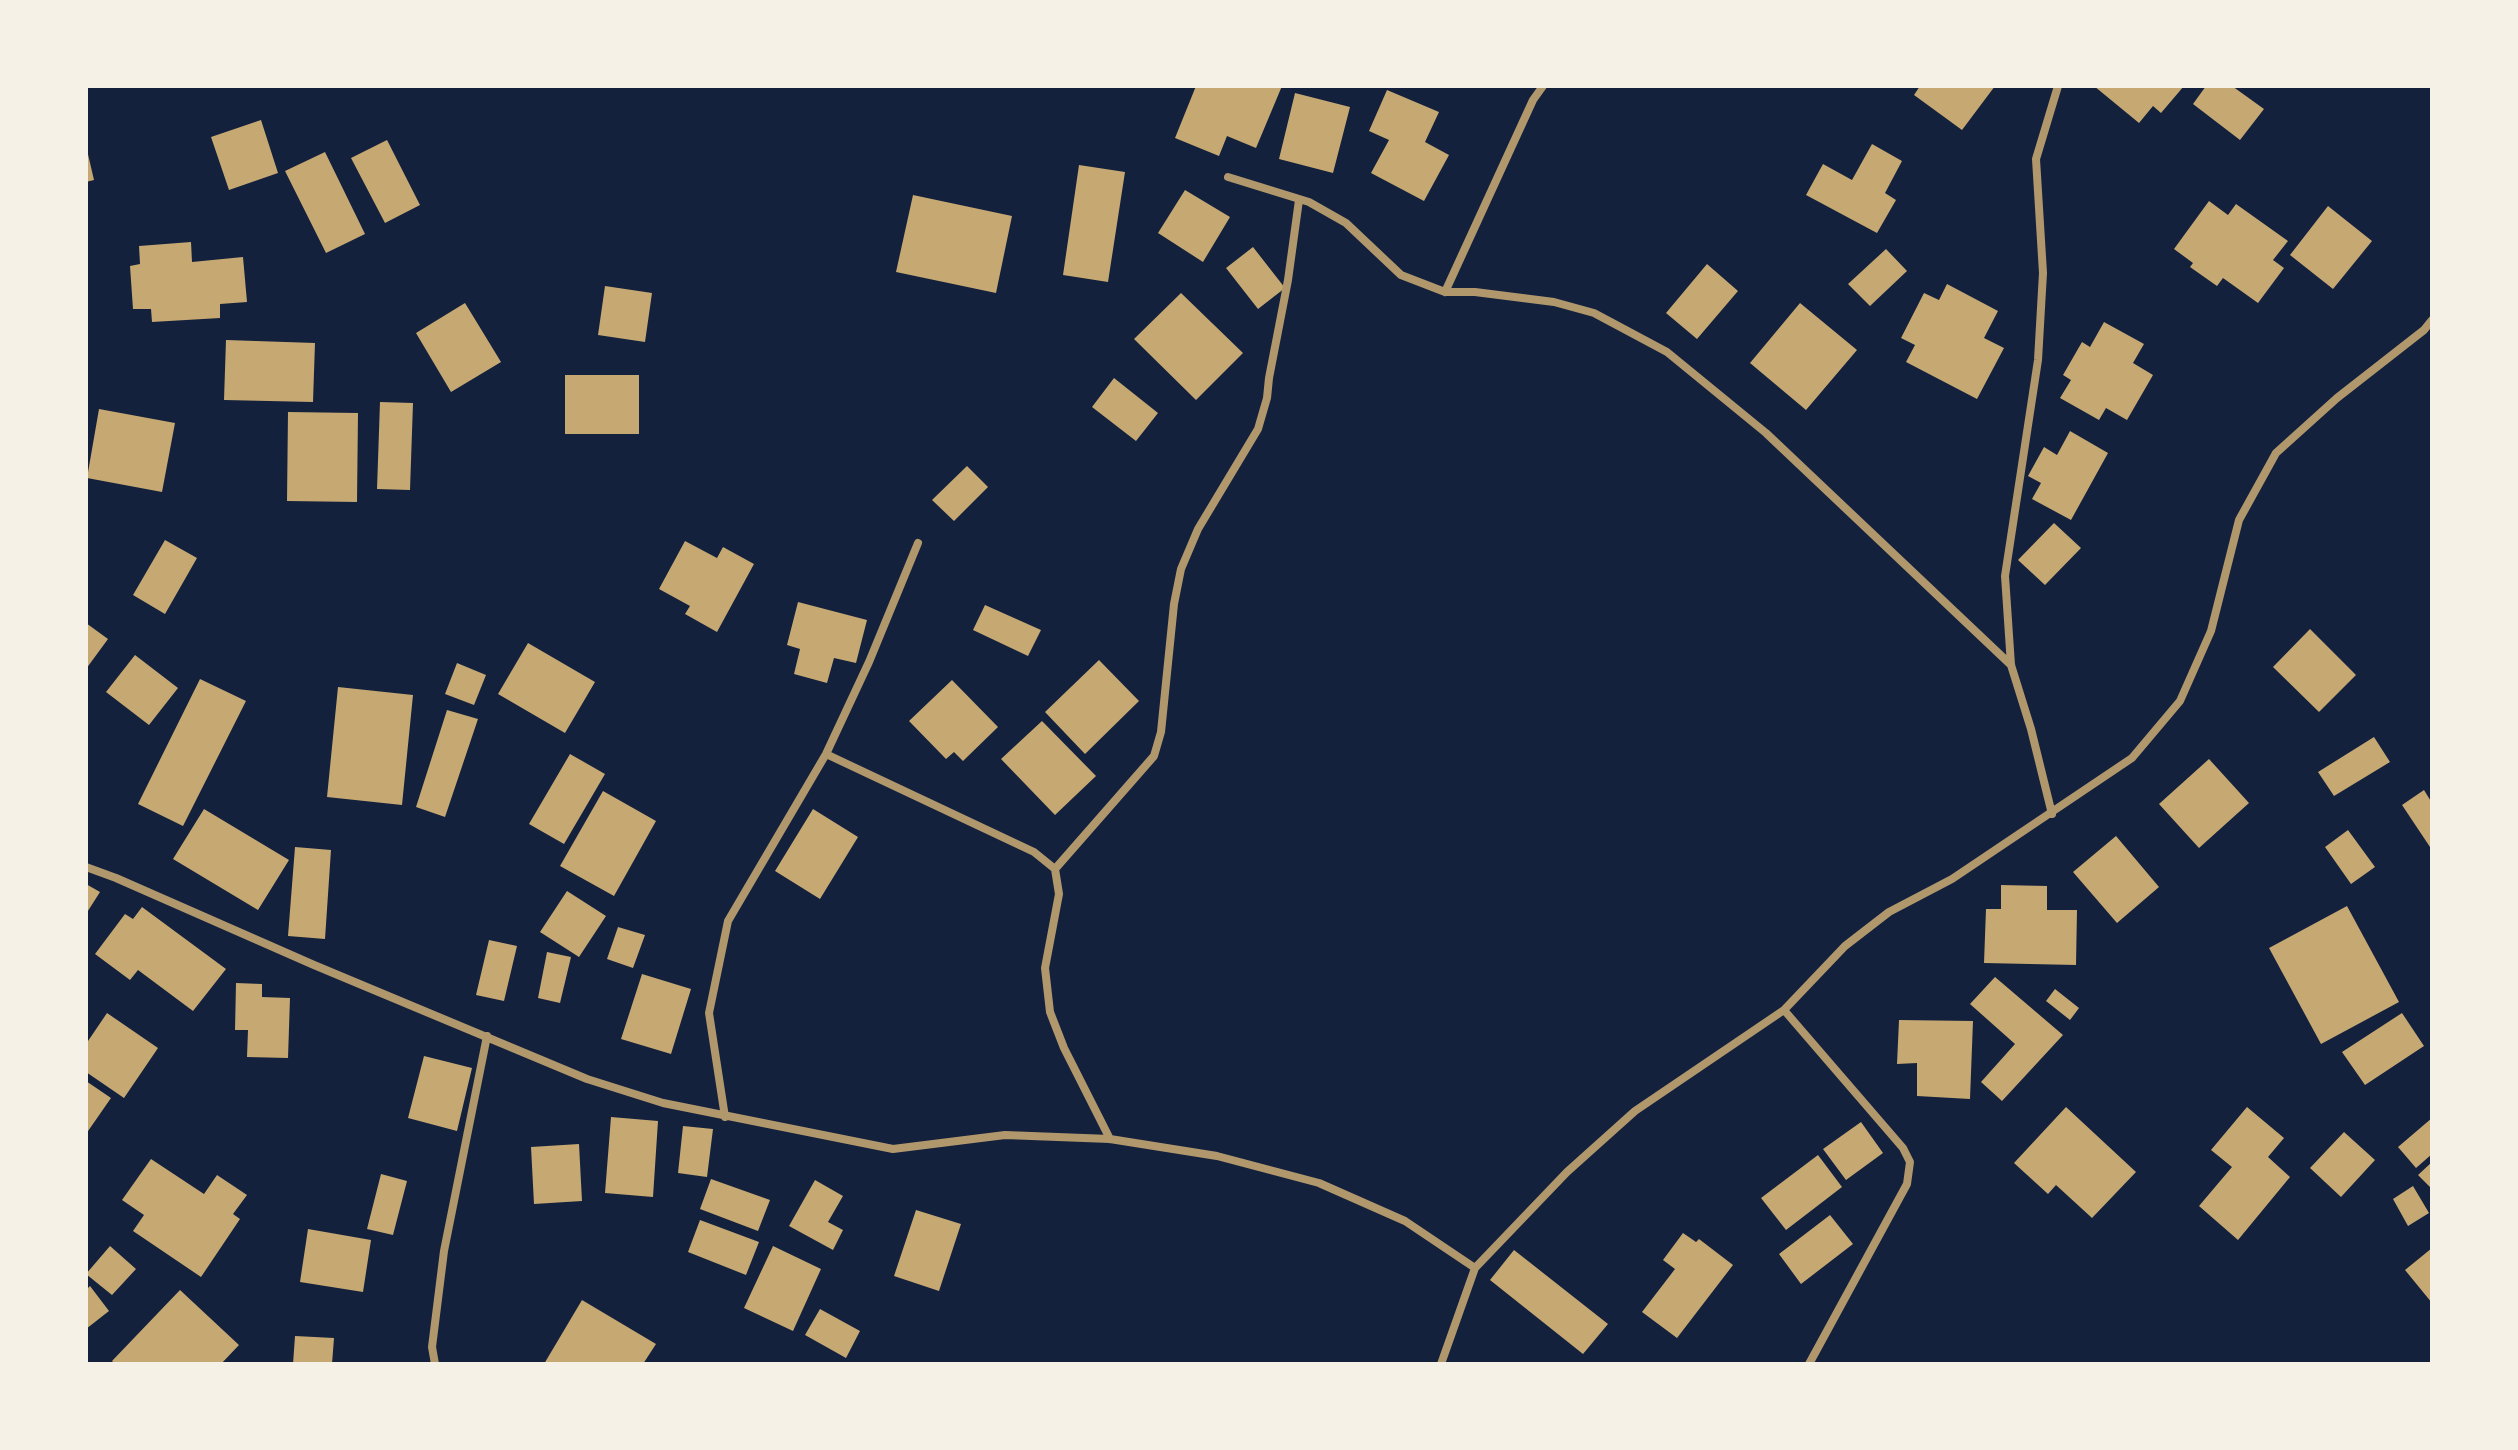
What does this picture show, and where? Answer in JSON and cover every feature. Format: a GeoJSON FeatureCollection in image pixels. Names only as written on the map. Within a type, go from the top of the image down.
{"type":"FeatureCollection","features":[{"type":"Feature","properties":{"kind":"street"},"geometry":{"type":"LineString","coordinates":[[1445,292],[1533,100],[1543,86]]}},
{"type":"Feature","properties":{"kind":"street"},"geometry":{"type":"LineString","coordinates":[[2052,814],[2011,665],[2005,576],[2038,360],[2043,273],[2036,159],[2058,86]]}},
{"type":"Feature","properties":{"kind":"street"},"geometry":{"type":"LineString","coordinates":[[1228,177],[1309,202],[1346,223],[1401,275],[1445,292],[1475,292],[1554,302],[1594,313],[1667,352],[1766,433],[2011,665]]}},
{"type":"Feature","properties":{"kind":"street"},"geometry":{"type":"LineString","coordinates":[[1055,869],[1154,756],[1161,732],[1174,604],[1181,569],[1198,529],[1258,429],[1267,398],[1299,200]]}},
{"type":"Feature","properties":{"kind":"street"},"geometry":{"type":"LineString","coordinates":[[1441,1364],[1475,1268],[1567,1172],[1635,1111],[1784,1010],[1845,946],[1889,912],[1952,879],[2132,758],[2180,701],[2211,631],[2239,520],[2276,453],[2337,398],[2424,330],[2432,320]]}},
{"type":"Feature","properties":{"kind":"street"},"geometry":{"type":"LineString","coordinates":[[725,1117],[709,1013],[728,921],[826,754],[869,662],[918,543]]}},
{"type":"Feature","properties":{"kind":"street"},"geometry":{"type":"LineString","coordinates":[[826,754],[1034,852],[1055,869],[1059,894],[1045,968],[1050,1012],[1064,1048],[1110,1139]]}},
{"type":"Feature","properties":{"kind":"street"},"geometry":{"type":"LineString","coordinates":[[86,867],[587,1079],[663,1103],[893,1149],[1005,1135],[1110,1139],[1217,1156],[1319,1183],[1405,1221],[1475,1268]]}},
{"type":"Feature","properties":{"kind":"street"},"geometry":{"type":"LineString","coordinates":[[1784,1010],[1903,1148],[1910,1162],[1907,1184],[1809,1364]]}},
{"type":"Feature","properties":{"kind":"street"},"geometry":{"type":"LineString","coordinates":[[435,1364],[432,1347],[444,1251],[487,1036]]}},
{"type":"Feature","properties":{"kind":"building"},"geometry":{"type":"Polygon","coordinates":[[[1196,86],[1282,86],[1256,148],[1227,136],[1219,156],[1175,138],[1196,86]]]}},
{"type":"Feature","properties":{"kind":"building"},"geometry":{"type":"Polygon","coordinates":[[[1920,86],[1995,86],[1962,130],[1914,95],[1920,86]]]}},
{"type":"Feature","properties":{"kind":"building"},"geometry":{"type":"Polygon","coordinates":[[[2094,86],[2184,86],[2161,113],[2153,106],[2139,123],[2094,86]]]}},
{"type":"Feature","properties":{"kind":"building"},"geometry":{"type":"Polygon","coordinates":[[[2206,86],[2232,86],[2264,109],[2240,140],[2193,104],[2206,86]]]}},
{"type":"Feature","properties":{"kind":"building"},"geometry":{"type":"Polygon","coordinates":[[[1387,90],[1439,112],[1425,142],[1449,155],[1424,201],[1371,173],[1389,140],[1369,131],[1387,90]]]}},
{"type":"Feature","properties":{"kind":"building"},"geometry":{"type":"Polygon","coordinates":[[[1295,93],[1350,107],[1333,173],[1279,159],[1295,93]]]}},
{"type":"Feature","properties":{"kind":"building"},"geometry":{"type":"Polygon","coordinates":[[[261,120],[278,173],[229,190],[211,137],[261,120]]]}},
{"type":"Feature","properties":{"kind":"building"},"geometry":{"type":"Polygon","coordinates":[[[387,140],[420,205],[385,223],[351,158],[387,140]]]}},
{"type":"Feature","properties":{"kind":"building"},"geometry":{"type":"Polygon","coordinates":[[[1872,144],[1902,161],[1885,193],[1896,200],[1877,233],[1806,195],[1823,164],[1852,180],[1872,144]]]}},
{"type":"Feature","properties":{"kind":"building"},"geometry":{"type":"Polygon","coordinates":[[[86,151],[94,180],[86,182],[86,151]]]}},
{"type":"Feature","properties":{"kind":"building"},"geometry":{"type":"Polygon","coordinates":[[[325,152],[365,234],[326,253],[285,171],[325,152]]]}},
{"type":"Feature","properties":{"kind":"building"},"geometry":{"type":"Polygon","coordinates":[[[1079,165],[1125,172],[1108,282],[1063,275],[1079,165]]]}},
{"type":"Feature","properties":{"kind":"building"},"geometry":{"type":"Polygon","coordinates":[[[1185,190],[1230,217],[1203,262],[1158,233],[1185,190]]]}},
{"type":"Feature","properties":{"kind":"building"},"geometry":{"type":"Polygon","coordinates":[[[913,195],[1012,216],[996,293],[896,272],[913,195]]]}},
{"type":"Feature","properties":{"kind":"building"},"geometry":{"type":"Polygon","coordinates":[[[2209,201],[2228,215],[2236,204],[2288,241],[2273,260],[2284,268],[2258,303],[2223,278],[2217,286],[2190,267],[2193,263],[2174,249],[2209,201]]]}},
{"type":"Feature","properties":{"kind":"building"},"geometry":{"type":"Polygon","coordinates":[[[2328,206],[2372,241],[2333,289],[2290,255],[2328,206]]]}},
{"type":"Feature","properties":{"kind":"building"},"geometry":{"type":"Polygon","coordinates":[[[191,242],[192,262],[243,257],[247,302],[220,304],[220,318],[152,322],[151,309],[133,309],[130,266],[140,264],[139,246],[191,242]]]}},
{"type":"Feature","properties":{"kind":"building"},"geometry":{"type":"Polygon","coordinates":[[[1253,247],[1285,288],[1258,309],[1226,268],[1253,247]]]}},
{"type":"Feature","properties":{"kind":"building"},"geometry":{"type":"Polygon","coordinates":[[[1886,249],[1907,271],[1870,306],[1848,284],[1886,249]]]}},
{"type":"Feature","properties":{"kind":"building"},"geometry":{"type":"Polygon","coordinates":[[[1707,264],[1738,291],[1697,339],[1666,313],[1707,264]]]}},
{"type":"Feature","properties":{"kind":"building"},"geometry":{"type":"Polygon","coordinates":[[[1947,284],[1998,311],[1984,338],[2004,348],[1977,399],[1906,362],[1915,345],[1901,338],[1924,293],[1939,300],[1947,284]]]}},
{"type":"Feature","properties":{"kind":"building"},"geometry":{"type":"Polygon","coordinates":[[[605,286],[652,293],[645,342],[598,335],[605,286]]]}},
{"type":"Feature","properties":{"kind":"building"},"geometry":{"type":"Polygon","coordinates":[[[1181,293],[1243,353],[1196,400],[1134,339],[1181,293]]]}},
{"type":"Feature","properties":{"kind":"building"},"geometry":{"type":"Polygon","coordinates":[[[465,303],[501,362],[451,392],[416,333],[465,303]]]}},
{"type":"Feature","properties":{"kind":"building"},"geometry":{"type":"Polygon","coordinates":[[[1800,303],[1857,350],[1806,410],[1750,363],[1800,303]]]}},
{"type":"Feature","properties":{"kind":"building"},"geometry":{"type":"Polygon","coordinates":[[[2104,322],[2144,344],[2133,363],[2153,375],[2127,420],[2106,408],[2099,420],[2060,398],[2071,380],[2063,375],[2082,342],[2090,347],[2104,322]]]}},
{"type":"Feature","properties":{"kind":"building"},"geometry":{"type":"Polygon","coordinates":[[[226,340],[315,343],[313,402],[224,400],[226,340]]]}},
{"type":"Feature","properties":{"kind":"building"},"geometry":{"type":"Polygon","coordinates":[[[565,375],[639,375],[639,434],[565,434],[565,375]]]}},
{"type":"Feature","properties":{"kind":"building"},"geometry":{"type":"Polygon","coordinates":[[[1114,378],[1158,413],[1136,441],[1092,407],[1114,378]]]}},
{"type":"Feature","properties":{"kind":"building"},"geometry":{"type":"Polygon","coordinates":[[[380,402],[413,403],[410,490],[377,489],[380,402]]]}},
{"type":"Feature","properties":{"kind":"building"},"geometry":{"type":"Polygon","coordinates":[[[99,409],[175,423],[162,492],[87,478],[99,409]]]}},
{"type":"Feature","properties":{"kind":"building"},"geometry":{"type":"Polygon","coordinates":[[[288,412],[358,413],[357,502],[287,501],[288,412]]]}},
{"type":"Feature","properties":{"kind":"building"},"geometry":{"type":"Polygon","coordinates":[[[2070,431],[2108,453],[2071,520],[2032,499],[2041,483],[2028,476],[2044,447],[2057,455],[2070,431]]]}},
{"type":"Feature","properties":{"kind":"building"},"geometry":{"type":"Polygon","coordinates":[[[967,466],[988,487],[954,521],[932,500],[967,466]]]}},
{"type":"Feature","properties":{"kind":"building"},"geometry":{"type":"Polygon","coordinates":[[[2054,523],[2081,548],[2045,585],[2018,560],[2054,523]]]}},
{"type":"Feature","properties":{"kind":"building"},"geometry":{"type":"Polygon","coordinates":[[[165,540],[197,558],[165,614],[133,595],[165,540]]]}},
{"type":"Feature","properties":{"kind":"building"},"geometry":{"type":"Polygon","coordinates":[[[685,541],[717,558],[723,547],[754,564],[717,632],[685,614],[690,606],[659,589],[685,541]]]}},
{"type":"Feature","properties":{"kind":"building"},"geometry":{"type":"Polygon","coordinates":[[[798,602],[867,620],[856,663],[834,658],[827,683],[794,674],[800,649],[787,645],[798,602]]]}},
{"type":"Feature","properties":{"kind":"building"},"geometry":{"type":"Polygon","coordinates":[[[985,605],[1041,630],[1028,656],[973,630],[985,605]]]}},
{"type":"Feature","properties":{"kind":"building"},"geometry":{"type":"Polygon","coordinates":[[[86,623],[108,639],[86,669],[86,623]]]}},
{"type":"Feature","properties":{"kind":"building"},"geometry":{"type":"Polygon","coordinates":[[[2310,629],[2356,675],[2319,712],[2273,667],[2310,629]]]}},
{"type":"Feature","properties":{"kind":"building"},"geometry":{"type":"Polygon","coordinates":[[[528,643],[595,682],[565,733],[498,694],[528,643]]]}},
{"type":"Feature","properties":{"kind":"building"},"geometry":{"type":"Polygon","coordinates":[[[135,655],[178,688],[149,725],[106,692],[135,655]]]}},
{"type":"Feature","properties":{"kind":"building"},"geometry":{"type":"Polygon","coordinates":[[[1099,660],[1139,701],[1085,754],[1045,712],[1099,660]]]}},
{"type":"Feature","properties":{"kind":"building"},"geometry":{"type":"Polygon","coordinates":[[[457,663],[486,675],[474,705],[445,694],[457,663]]]}},
{"type":"Feature","properties":{"kind":"building"},"geometry":{"type":"Polygon","coordinates":[[[200,679],[246,701],[183,826],[138,804],[200,679]]]}},
{"type":"Feature","properties":{"kind":"building"},"geometry":{"type":"Polygon","coordinates":[[[952,680],[998,727],[963,761],[954,752],[946,759],[909,721],[952,680]]]}},
{"type":"Feature","properties":{"kind":"building"},"geometry":{"type":"Polygon","coordinates":[[[338,687],[413,695],[402,805],[327,797],[338,687]]]}},
{"type":"Feature","properties":{"kind":"building"},"geometry":{"type":"Polygon","coordinates":[[[447,710],[478,719],[445,817],[416,807],[447,710]]]}},
{"type":"Feature","properties":{"kind":"building"},"geometry":{"type":"Polygon","coordinates":[[[1042,721],[1096,776],[1055,815],[1001,759],[1042,721]]]}},
{"type":"Feature","properties":{"kind":"building"},"geometry":{"type":"Polygon","coordinates":[[[2374,737],[2390,762],[2334,796],[2318,772],[2374,737]]]}},
{"type":"Feature","properties":{"kind":"building"},"geometry":{"type":"Polygon","coordinates":[[[570,754],[605,774],[564,844],[529,824],[570,754]]]}},
{"type":"Feature","properties":{"kind":"building"},"geometry":{"type":"Polygon","coordinates":[[[2209,759],[2249,803],[2199,848],[2159,804],[2209,759]]]}},
{"type":"Feature","properties":{"kind":"building"},"geometry":{"type":"Polygon","coordinates":[[[2424,790],[2432,803],[2432,850],[2402,805],[2424,790]]]}},
{"type":"Feature","properties":{"kind":"building"},"geometry":{"type":"Polygon","coordinates":[[[603,791],[656,821],[614,896],[560,866],[603,791]]]}},
{"type":"Feature","properties":{"kind":"building"},"geometry":{"type":"Polygon","coordinates":[[[204,809],[289,860],[258,910],[173,859],[204,809]]]}},
{"type":"Feature","properties":{"kind":"building"},"geometry":{"type":"Polygon","coordinates":[[[813,809],[858,837],[820,899],[775,871],[813,809]]]}},
{"type":"Feature","properties":{"kind":"building"},"geometry":{"type":"Polygon","coordinates":[[[2348,830],[2375,867],[2351,884],[2325,847],[2348,830]]]}},
{"type":"Feature","properties":{"kind":"building"},"geometry":{"type":"Polygon","coordinates":[[[2116,836],[2159,887],[2117,923],[2073,872],[2116,836]]]}},
{"type":"Feature","properties":{"kind":"building"},"geometry":{"type":"Polygon","coordinates":[[[295,847],[331,850],[325,939],[288,936],[295,847]]]}},
{"type":"Feature","properties":{"kind":"building"},"geometry":{"type":"Polygon","coordinates":[[[86,884],[100,892],[86,914],[86,884]]]}},
{"type":"Feature","properties":{"kind":"building"},"geometry":{"type":"Polygon","coordinates":[[[2001,885],[2047,886],[2047,910],[2077,910],[2076,965],[1984,963],[1986,909],[2001,909],[2001,885]]]}},
{"type":"Feature","properties":{"kind":"building"},"geometry":{"type":"Polygon","coordinates":[[[567,891],[606,916],[579,957],[540,932],[567,891]]]}},
{"type":"Feature","properties":{"kind":"building"},"geometry":{"type":"Polygon","coordinates":[[[2347,906],[2399,1002],[2321,1044],[2269,948],[2347,906]]]}},
{"type":"Feature","properties":{"kind":"building"},"geometry":{"type":"Polygon","coordinates":[[[142,907],[226,969],[193,1011],[138,970],[130,980],[95,954],[125,914],[133,919],[142,907]]]}},
{"type":"Feature","properties":{"kind":"building"},"geometry":{"type":"Polygon","coordinates":[[[618,927],[645,935],[633,968],[607,959],[618,927]]]}},
{"type":"Feature","properties":{"kind":"building"},"geometry":{"type":"Polygon","coordinates":[[[489,940],[517,946],[504,1001],[476,995],[489,940]]]}},
{"type":"Feature","properties":{"kind":"building"},"geometry":{"type":"Polygon","coordinates":[[[547,952],[571,957],[560,1003],[538,998],[547,952]]]}},
{"type":"Feature","properties":{"kind":"building"},"geometry":{"type":"Polygon","coordinates":[[[642,974],[691,989],[671,1054],[621,1039],[642,974]]]}},
{"type":"Feature","properties":{"kind":"building"},"geometry":{"type":"Polygon","coordinates":[[[1995,977],[2063,1035],[2002,1101],[1981,1082],[2015,1044],[1970,1004],[1995,977]]]}},
{"type":"Feature","properties":{"kind":"building"},"geometry":{"type":"Polygon","coordinates":[[[236,983],[262,984],[262,997],[290,998],[288,1058],[247,1057],[248,1030],[235,1030],[236,983]]]}},
{"type":"Feature","properties":{"kind":"building"},"geometry":{"type":"Polygon","coordinates":[[[2055,989],[2079,1008],[2070,1020],[2046,1001],[2055,989]]]}},
{"type":"Feature","properties":{"kind":"building"},"geometry":{"type":"Polygon","coordinates":[[[107,1013],[158,1048],[124,1098],[86,1072],[86,1044],[107,1013]]]}},
{"type":"Feature","properties":{"kind":"building"},"geometry":{"type":"Polygon","coordinates":[[[2402,1013],[2424,1046],[2365,1085],[2342,1052],[2402,1013]]]}},
{"type":"Feature","properties":{"kind":"building"},"geometry":{"type":"Polygon","coordinates":[[[1899,1020],[1973,1021],[1970,1099],[1917,1096],[1917,1063],[1897,1064],[1899,1020]]]}},
{"type":"Feature","properties":{"kind":"building"},"geometry":{"type":"Polygon","coordinates":[[[424,1056],[472,1068],[457,1131],[408,1118],[424,1056]]]}},
{"type":"Feature","properties":{"kind":"building"},"geometry":{"type":"Polygon","coordinates":[[[86,1081],[111,1098],[86,1134],[86,1081]]]}},
{"type":"Feature","properties":{"kind":"building"},"geometry":{"type":"Polygon","coordinates":[[[2066,1107],[2136,1172],[2092,1218],[2056,1185],[2048,1194],[2014,1163],[2066,1107]]]}},
{"type":"Feature","properties":{"kind":"building"},"geometry":{"type":"Polygon","coordinates":[[[2247,1107],[2284,1138],[2268,1157],[2290,1177],[2238,1240],[2199,1206],[2232,1167],[2211,1150],[2247,1107]]]}},
{"type":"Feature","properties":{"kind":"building"},"geometry":{"type":"Polygon","coordinates":[[[611,1117],[658,1121],[653,1197],[605,1193],[611,1117]]]}},
{"type":"Feature","properties":{"kind":"building"},"geometry":{"type":"Polygon","coordinates":[[[2432,1118],[2432,1154],[2416,1168],[2398,1147],[2432,1118]]]}},
{"type":"Feature","properties":{"kind":"building"},"geometry":{"type":"Polygon","coordinates":[[[1861,1122],[1883,1153],[1846,1180],[1823,1149],[1861,1122]]]}},
{"type":"Feature","properties":{"kind":"building"},"geometry":{"type":"Polygon","coordinates":[[[683,1126],[713,1129],[707,1177],[678,1173],[683,1126]]]}},
{"type":"Feature","properties":{"kind":"building"},"geometry":{"type":"Polygon","coordinates":[[[2344,1132],[2375,1160],[2341,1197],[2310,1168],[2344,1132]]]}},
{"type":"Feature","properties":{"kind":"building"},"geometry":{"type":"Polygon","coordinates":[[[579,1144],[582,1201],[534,1204],[531,1147],[579,1144]]]}},
{"type":"Feature","properties":{"kind":"building"},"geometry":{"type":"Polygon","coordinates":[[[1818,1155],[1842,1187],[1786,1230],[1761,1198],[1818,1155]]]}},
{"type":"Feature","properties":{"kind":"building"},"geometry":{"type":"Polygon","coordinates":[[[151,1159],[204,1194],[217,1175],[247,1195],[233,1214],[240,1219],[201,1277],[133,1231],[144,1215],[122,1200],[151,1159]]]}},
{"type":"Feature","properties":{"kind":"building"},"geometry":{"type":"Polygon","coordinates":[[[2432,1162],[2432,1189],[2418,1175],[2432,1162]]]}},
{"type":"Feature","properties":{"kind":"building"},"geometry":{"type":"Polygon","coordinates":[[[381,1174],[407,1181],[393,1235],[367,1229],[381,1174]]]}},
{"type":"Feature","properties":{"kind":"building"},"geometry":{"type":"Polygon","coordinates":[[[711,1179],[770,1200],[758,1231],[700,1209],[711,1179]]]}},
{"type":"Feature","properties":{"kind":"building"},"geometry":{"type":"Polygon","coordinates":[[[815,1180],[843,1196],[828,1222],[843,1230],[833,1250],[789,1226],[815,1180]]]}},
{"type":"Feature","properties":{"kind":"building"},"geometry":{"type":"Polygon","coordinates":[[[2413,1186],[2429,1213],[2408,1226],[2393,1199],[2413,1186]]]}},
{"type":"Feature","properties":{"kind":"building"},"geometry":{"type":"Polygon","coordinates":[[[916,1210],[961,1224],[939,1291],[894,1276],[916,1210]]]}},
{"type":"Feature","properties":{"kind":"building"},"geometry":{"type":"Polygon","coordinates":[[[1830,1215],[1853,1244],[1801,1284],[1779,1254],[1830,1215]]]}},
{"type":"Feature","properties":{"kind":"building"},"geometry":{"type":"Polygon","coordinates":[[[700,1220],[759,1242],[746,1275],[688,1252],[700,1220]]]}},
{"type":"Feature","properties":{"kind":"building"},"geometry":{"type":"Polygon","coordinates":[[[308,1229],[371,1240],[363,1292],[300,1282],[308,1229]]]}},
{"type":"Feature","properties":{"kind":"building"},"geometry":{"type":"Polygon","coordinates":[[[1683,1233],[1696,1242],[1699,1239],[1733,1265],[1677,1338],[1642,1312],[1675,1269],[1663,1260],[1683,1233]]]}},
{"type":"Feature","properties":{"kind":"building"},"geometry":{"type":"Polygon","coordinates":[[[110,1246],[136,1269],[112,1295],[86,1274],[110,1246]]]}},
{"type":"Feature","properties":{"kind":"building"},"geometry":{"type":"Polygon","coordinates":[[[773,1246],[821,1269],[793,1331],[744,1308],[773,1246]]]}},
{"type":"Feature","properties":{"kind":"building"},"geometry":{"type":"Polygon","coordinates":[[[2432,1248],[2432,1303],[2405,1270],[2432,1248]]]}},
{"type":"Feature","properties":{"kind":"building"},"geometry":{"type":"Polygon","coordinates":[[[1514,1250],[1608,1324],[1583,1354],[1490,1280],[1514,1250]]]}},
{"type":"Feature","properties":{"kind":"building"},"geometry":{"type":"Polygon","coordinates":[[[90,1286],[109,1311],[86,1329],[86,1290],[90,1286]]]}},
{"type":"Feature","properties":{"kind":"building"},"geometry":{"type":"Polygon","coordinates":[[[180,1290],[239,1345],[221,1364],[115,1364],[112,1361],[180,1290]]]}},
{"type":"Feature","properties":{"kind":"building"},"geometry":{"type":"Polygon","coordinates":[[[582,1300],[656,1344],[643,1364],[544,1364],[582,1300]]]}},
{"type":"Feature","properties":{"kind":"building"},"geometry":{"type":"Polygon","coordinates":[[[820,1309],[860,1331],[846,1358],[805,1335],[820,1309]]]}},
{"type":"Feature","properties":{"kind":"building"},"geometry":{"type":"Polygon","coordinates":[[[295,1336],[334,1338],[332,1364],[293,1364],[295,1336]]]}}]}
